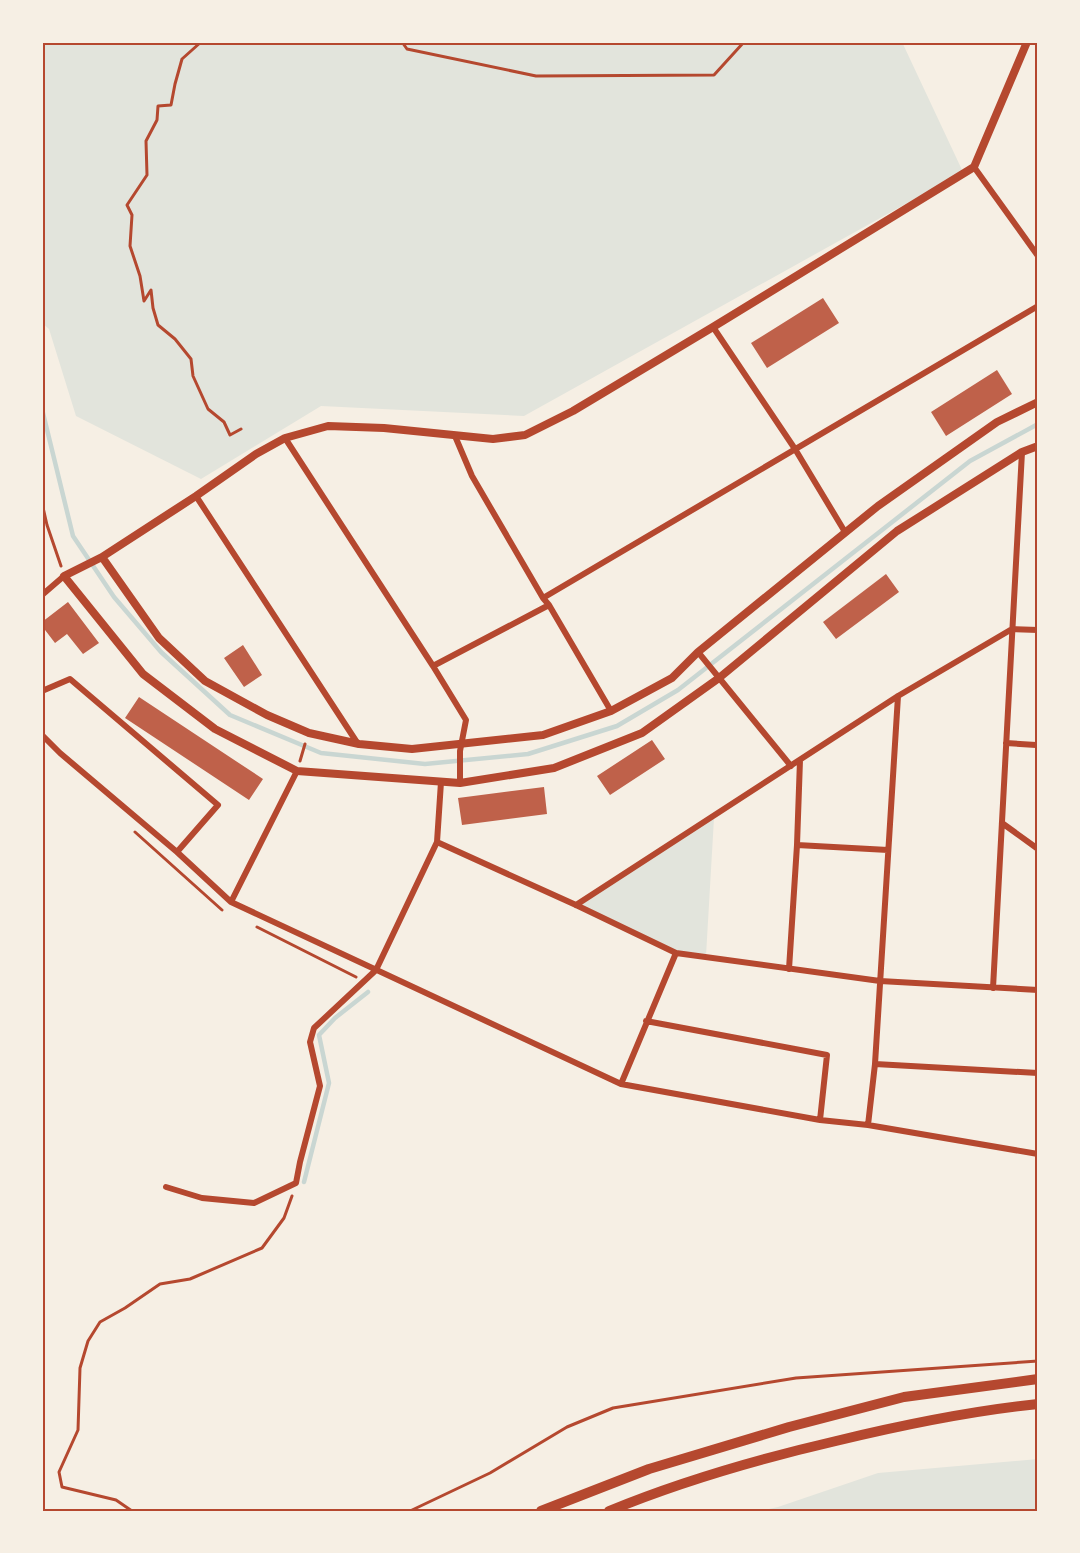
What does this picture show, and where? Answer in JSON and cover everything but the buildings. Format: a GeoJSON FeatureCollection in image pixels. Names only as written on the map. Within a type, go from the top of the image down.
{"type":"FeatureCollection","features":[{"type":"Feature","properties":{"kind":"highway"},"geometry":{"type":"LineString","coordinates":[[542,1511],[649,1469],[789,1427],[904,1397],[1038,1379]]}},
{"type":"Feature","properties":{"kind":"highway"},"geometry":{"type":"LineString","coordinates":[[609,1511],[642,1497],[730,1467],[798,1449],[936,1419],[1038,1404]]}},
{"type":"Feature","properties":{"kind":"street"},"geometry":{"type":"LineString","coordinates":[[42,595],[64,576],[100,558],[256,454],[285,438],[328,426],[384,428],[493,439],[525,435],[573,411],[974,167],[1027,42]]}},
{"type":"Feature","properties":{"kind":"street"},"geometry":{"type":"LineString","coordinates":[[974,167],[1038,256]]}},
{"type":"Feature","properties":{"kind":"street"},"geometry":{"type":"LineString","coordinates":[[543,598],[1038,306]]}},
{"type":"Feature","properties":{"kind":"street"},"geometry":{"type":"LineString","coordinates":[[713,327],[795,449],[845,532]]}},
{"type":"Feature","properties":{"kind":"street"},"geometry":{"type":"LineString","coordinates":[[100,558],[159,639],[205,681],[267,715],[309,733],[358,744],[412,749],[461,748],[543,735],[611,711],[672,678],[878,506],[997,422],[1038,402]]}},
{"type":"Feature","properties":{"kind":"street"},"geometry":{"type":"LineString","coordinates":[[455,436],[472,476],[611,711]]}},
{"type":"Feature","properties":{"kind":"street"},"geometry":{"type":"LineString","coordinates":[[285,438],[466,720],[461,748],[460,783]]}},
{"type":"Feature","properties":{"kind":"street"},"geometry":{"type":"LineString","coordinates":[[64,576],[142,674],[215,729],[297,771],[460,783],[554,768],[642,733],[897,531],[1022,453],[1038,446]]}},
{"type":"Feature","properties":{"kind":"street"},"geometry":{"type":"LineString","coordinates":[[993,988],[1022,453]]}},
{"type":"Feature","properties":{"kind":"street"},"geometry":{"type":"LineString","coordinates":[[196,495],[358,744]]}},
{"type":"Feature","properties":{"kind":"street"},"geometry":{"type":"LineString","coordinates":[[433,666],[549,605]]}},
{"type":"Feature","properties":{"kind":"street"},"geometry":{"type":"LineString","coordinates":[[576,905],[898,696],[1012,629],[1038,630]]}},
{"type":"Feature","properties":{"kind":"street"},"geometry":{"type":"LineString","coordinates":[[699,655],[791,766]]}},
{"type":"Feature","properties":{"kind":"street"},"geometry":{"type":"LineString","coordinates":[[42,691],[70,679],[218,805],[177,852]]}},
{"type":"Feature","properties":{"kind":"street"},"geometry":{"type":"LineString","coordinates":[[868,1125],[875,1064],[898,696]]}},
{"type":"Feature","properties":{"kind":"street"},"geometry":{"type":"LineString","coordinates":[[42,735],[231,902],[621,1084],[820,1120],[868,1125],[1038,1154]]}},
{"type":"Feature","properties":{"kind":"street"},"geometry":{"type":"LineString","coordinates":[[1006,743],[1036,745],[1038,743]]}},
{"type":"Feature","properties":{"kind":"street"},"geometry":{"type":"LineString","coordinates":[[789,969],[800,760]]}},
{"type":"Feature","properties":{"kind":"street"},"geometry":{"type":"LineString","coordinates":[[231,902],[297,771]]}},
{"type":"Feature","properties":{"kind":"street"},"geometry":{"type":"LineString","coordinates":[[166,1187],[202,1198],[254,1203],[296,1183],[320,1086],[310,1042],[314,1028],[376,970],[437,842],[441,782]]}},
{"type":"Feature","properties":{"kind":"street"},"geometry":{"type":"LineString","coordinates":[[1002,823],[1038,849]]}},
{"type":"Feature","properties":{"kind":"street"},"geometry":{"type":"LineString","coordinates":[[437,842],[676,953],[880,981],[1038,990]]}},
{"type":"Feature","properties":{"kind":"street"},"geometry":{"type":"LineString","coordinates":[[797,846],[888,850]]}},
{"type":"Feature","properties":{"kind":"street"},"geometry":{"type":"LineString","coordinates":[[621,1084],[676,953]]}},
{"type":"Feature","properties":{"kind":"street"},"geometry":{"type":"LineString","coordinates":[[646,1021],[827,1055],[820,1120]]}},
{"type":"Feature","properties":{"kind":"street"},"geometry":{"type":"LineString","coordinates":[[875,1064],[1038,1072]]}},
{"type":"Feature","properties":{"kind":"path"},"geometry":{"type":"LineString","coordinates":[[201,42],[182,59],[171,105],[158,106],[157,120],[146,141],[147,175],[127,205],[132,214],[130,246],[140,276],[144,301],[151,290],[153,308],[159,325],[175,339],[190,359],[193,376],[208,409],[224,422],[230,435],[241,429]]}},
{"type":"Feature","properties":{"kind":"path"},"geometry":{"type":"LineString","coordinates":[[402,42],[406,49],[536,76],[548,76],[714,75],[744,42]]}},
{"type":"Feature","properties":{"kind":"path"},"geometry":{"type":"LineString","coordinates":[[42,503],[64,576]]}},
{"type":"Feature","properties":{"kind":"path"},"geometry":{"type":"LineString","coordinates":[[300,761],[305,742]]}},
{"type":"Feature","properties":{"kind":"path"},"geometry":{"type":"LineString","coordinates":[[132,1511],[116,1500],[62,1487],[59,1472],[78,1430],[80,1368],[88,1341],[100,1322],[160,1284],[190,1279],[262,1248],[284,1218],[296,1183]]}},
{"type":"Feature","properties":{"kind":"path"},"geometry":{"type":"LineString","coordinates":[[410,1511],[490,1473],[567,1427],[613,1408],[796,1378],[1038,1361]]}},
{"type":"Feature","properties":{"kind":"shaded area"},"geometry":{"type":"Polygon","coordinates":[[[42,42],[902,42],[963,172],[524,416],[321,406],[201,479],[76,416],[49,329],[42,323],[42,42]]]}},
{"type":"Feature","properties":{"kind":"shaded area"},"geometry":{"type":"Polygon","coordinates":[[[714,818],[706,956],[675,952],[580,905],[714,818]]]}},
{"type":"Feature","properties":{"kind":"shaded area"},"geometry":{"type":"Polygon","coordinates":[[[1038,1459],[1038,1511],[760,1511],[878,1473],[1038,1459]]]}},
{"type":"Feature","properties":{"kind":"waterway"},"geometry":{"type":"LineString","coordinates":[[42,409],[73,536],[114,597],[161,652],[230,715],[321,753],[425,764],[528,754],[617,726],[678,690],[970,461],[1038,424]]}},
{"type":"Feature","properties":{"kind":"waterway"},"geometry":{"type":"LineString","coordinates":[[304,1182],[329,1083],[319,1035],[335,1018],[368,992]]}}]}
